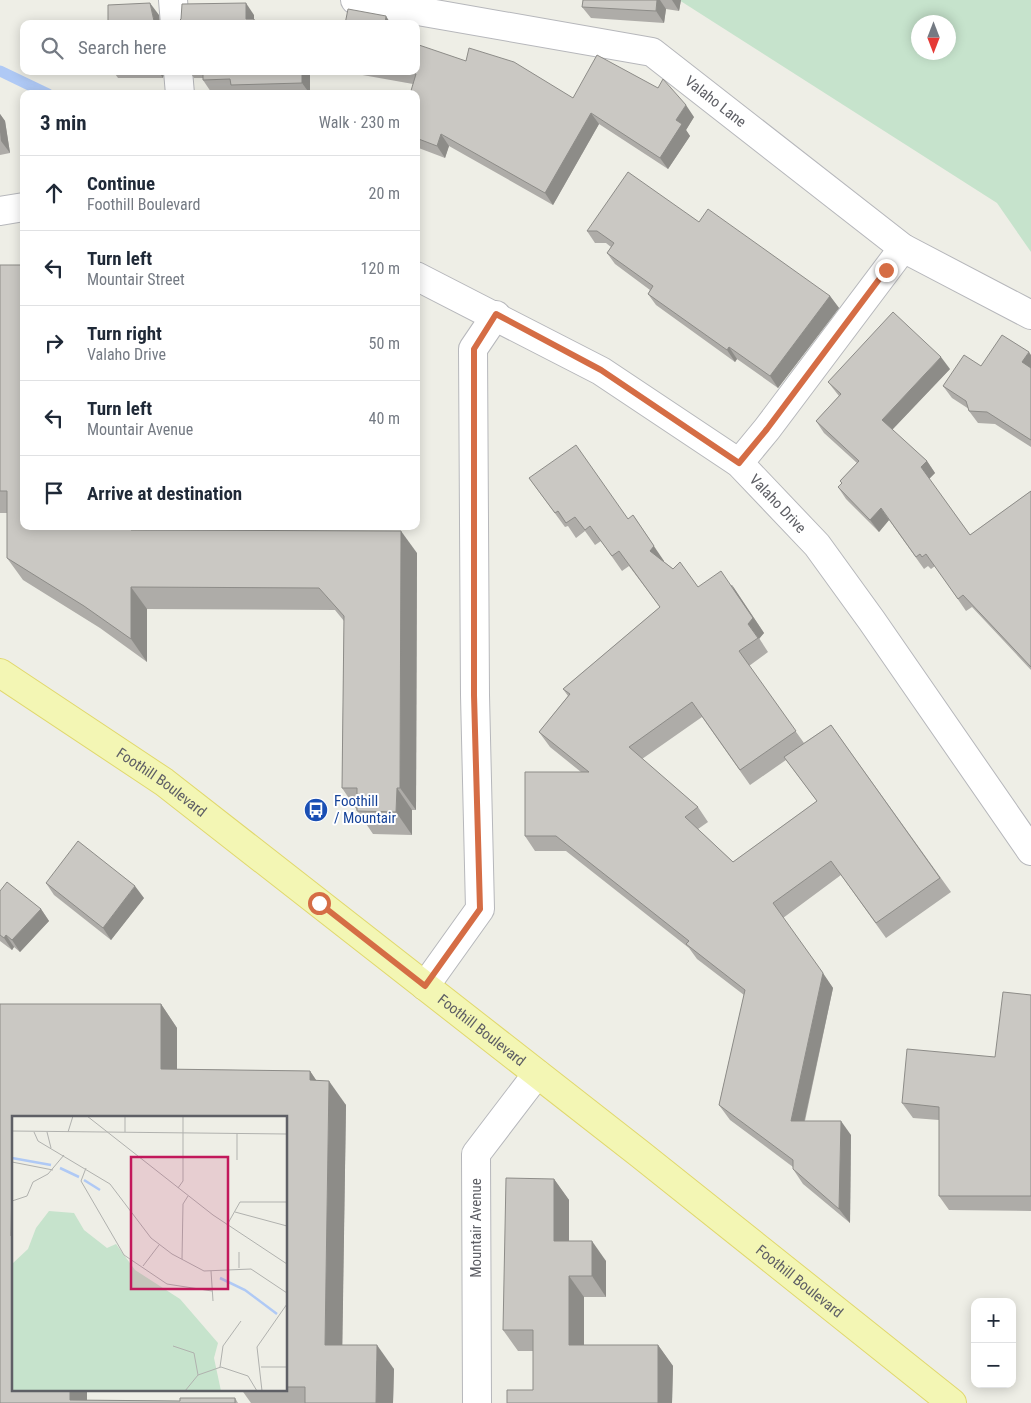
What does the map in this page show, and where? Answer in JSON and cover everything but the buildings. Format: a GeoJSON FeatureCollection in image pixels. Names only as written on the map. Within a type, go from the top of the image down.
{"type":"FeatureCollection","features":[{"type":"Feature","properties":{"kind":"main road","name":"Foothill Boulevard"},"geometry":{"type":"LineString","coordinates":[[2,680],[164,782],[654,1165],[952,1403]]}},
{"type":"Feature","properties":{"kind":"street"},"geometry":{"type":"LineString","coordinates":[[173,0],[174,20]]}},
{"type":"Feature","properties":{"kind":"street","name":"Valaho Lane"},"geometry":{"type":"LineString","coordinates":[[355,0],[652,52],[902,248],[1031,315]]}},
{"type":"Feature","properties":{"kind":"street"},"geometry":{"type":"LineString","coordinates":[[178,75],[180,90]]}},
{"type":"Feature","properties":{"kind":"street"},"geometry":{"type":"LineString","coordinates":[[0,211],[20,208]]}},
{"type":"Feature","properties":{"kind":"street"},"geometry":{"type":"LineString","coordinates":[[739,463],[767,429],[902,248]]}},
{"type":"Feature","properties":{"kind":"street","name":"Valaho Drive"},"geometry":{"type":"LineString","coordinates":[[420,278],[496,314],[601,370],[739,463],[817,545],[872,621],[1031,851]]}},
{"type":"Feature","properties":{"kind":"street"},"geometry":{"type":"LineString","coordinates":[[425,986],[480,909],[474,695],[474,349],[496,314]]}},
{"type":"Feature","properties":{"kind":"street","name":"Mountair Avenue"},"geometry":{"type":"LineString","coordinates":[[477,1403],[476,1154],[537,1074]]}},
{"type":"Feature","properties":{"kind":"green space"},"geometry":{"type":"Polygon","coordinates":[[[679,0],[1031,0],[1031,252],[997,203],[679,0]]]}},
{"type":"Feature","properties":{"kind":"waterway"},"geometry":{"type":"LineString","coordinates":[[0,71],[40,90]]}},
{"type":"Feature","properties":{"kind":"place","name":"Foothill / Mountair"},"geometry":{"type":"Point","coordinates":[316,810]}},
{"type":"Feature","properties":{"kind":"route"},"geometry":{"type":"LineString","coordinates":[[319,903],[425,986],[480,909],[474,695],[474,349],[496,314],[601,370],[739,463],[767,429],[886,270]]}}]}
